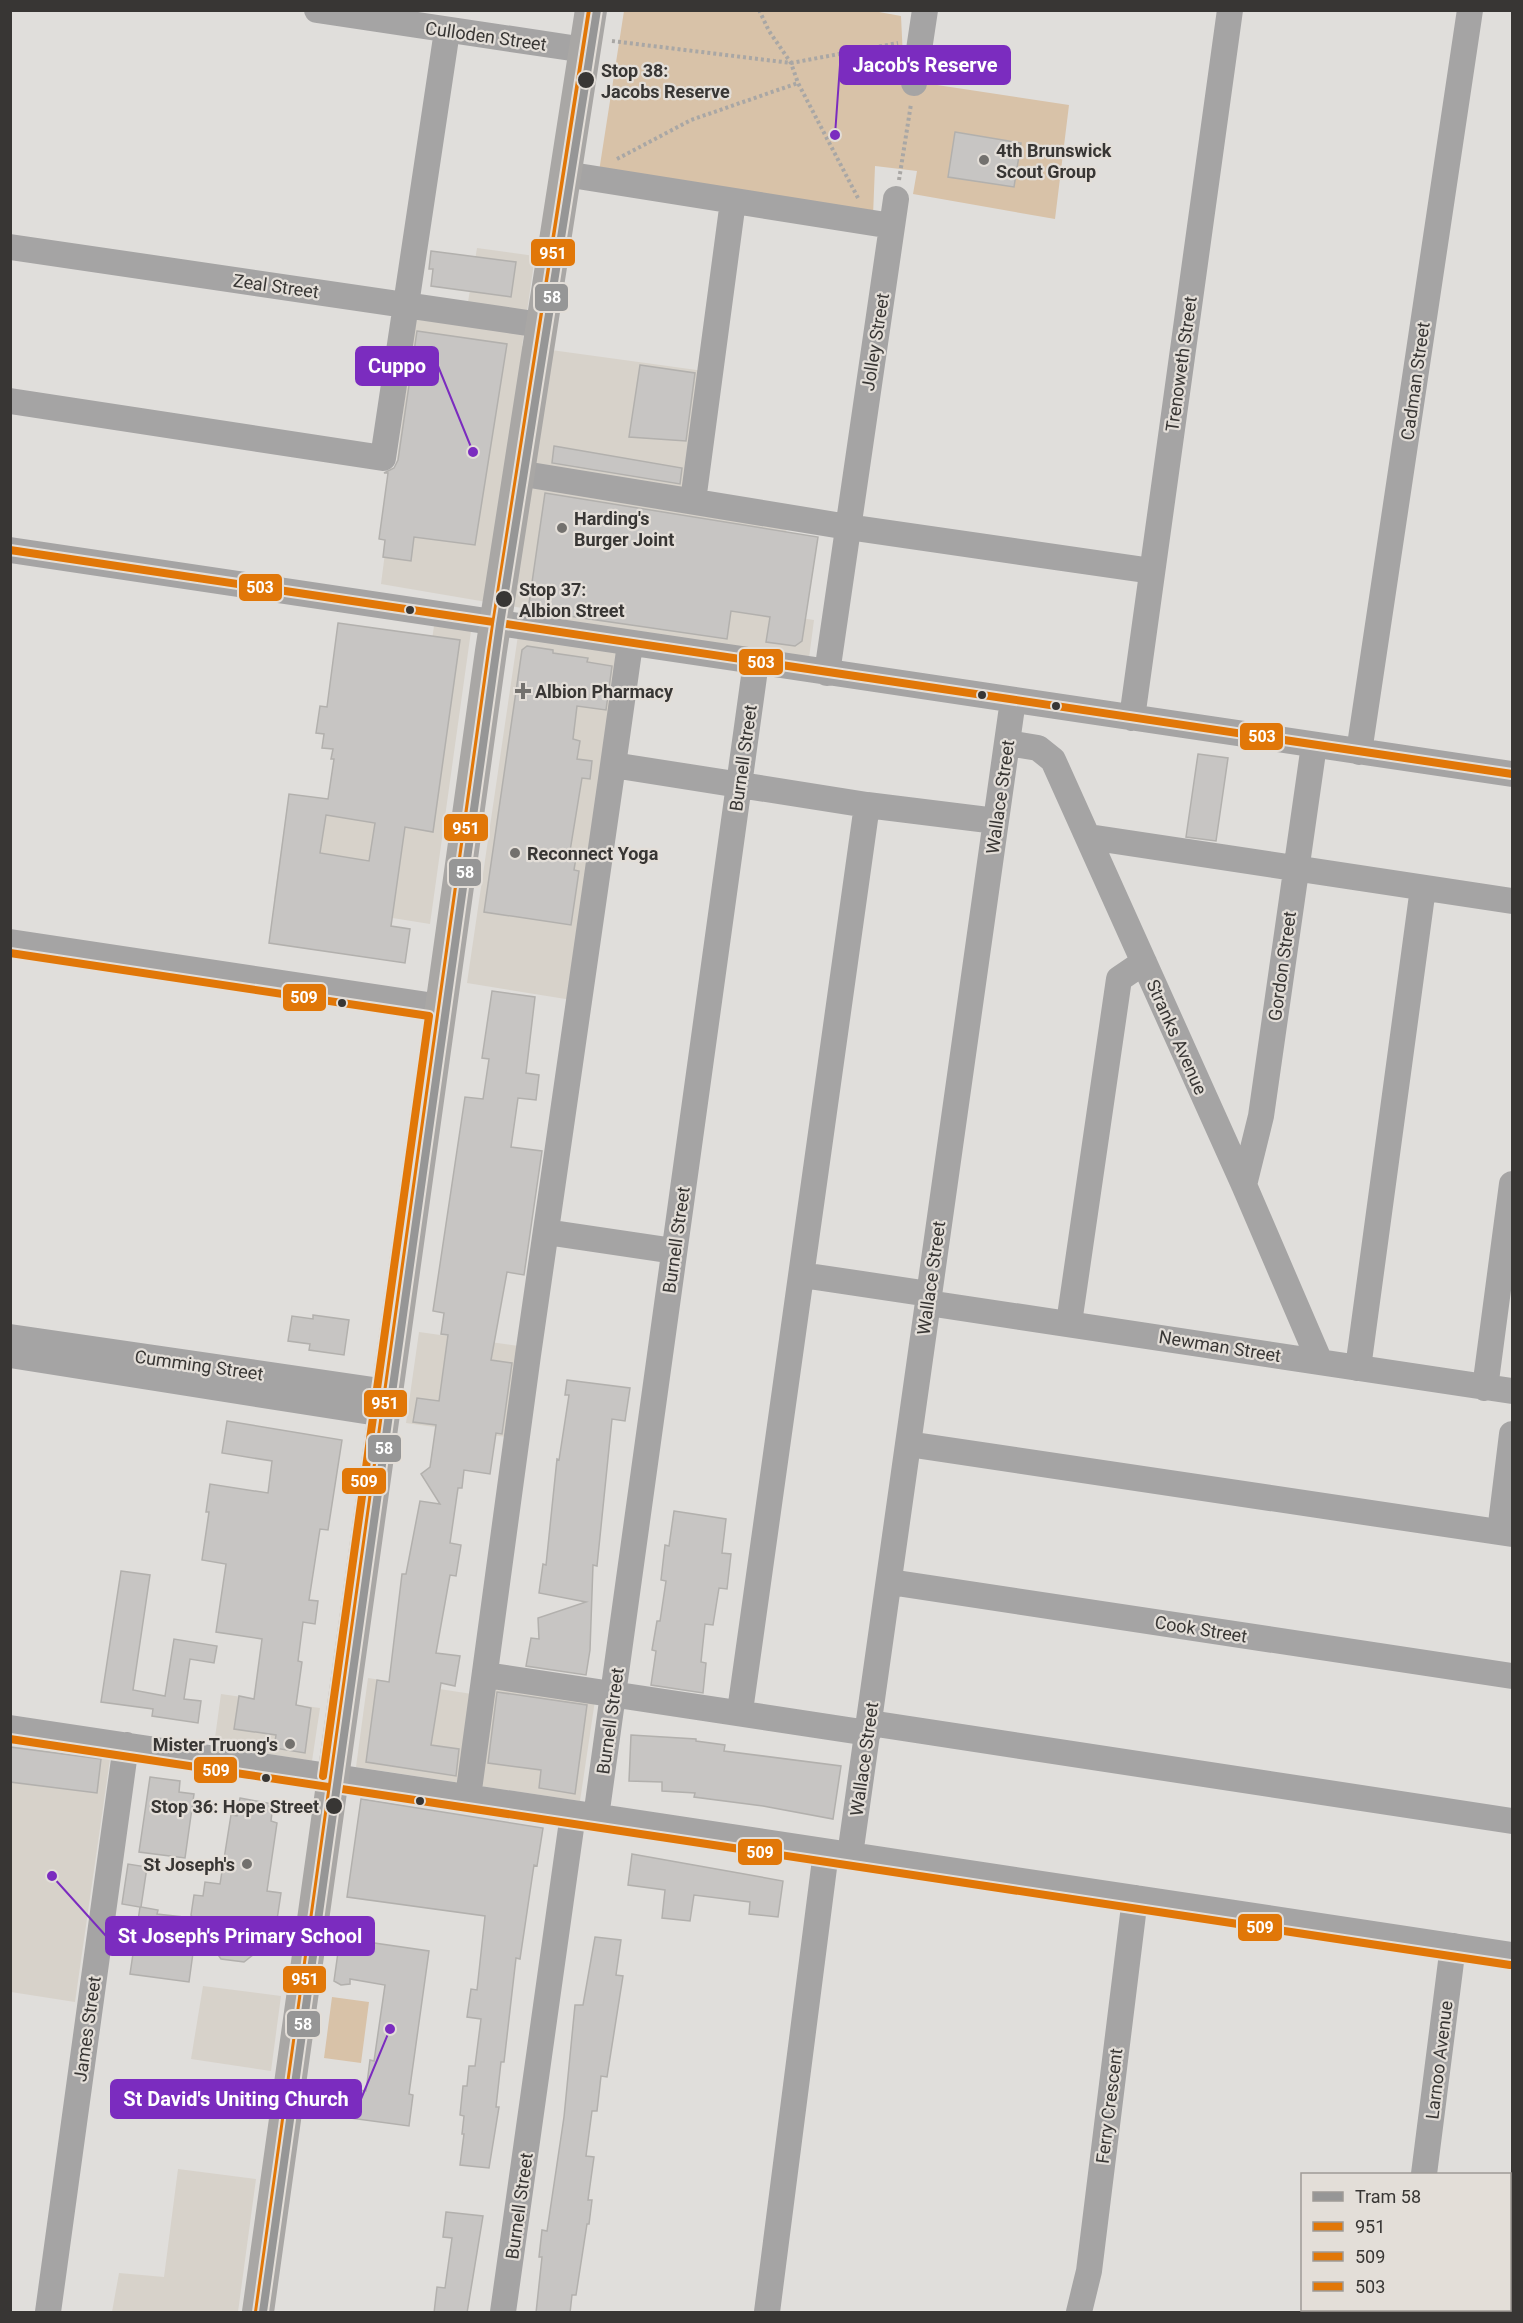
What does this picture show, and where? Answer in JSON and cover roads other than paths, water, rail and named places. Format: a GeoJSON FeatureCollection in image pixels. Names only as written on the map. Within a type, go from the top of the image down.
{"type":"FeatureCollection","features":[{"type":"Feature","properties":{"kind":"main road"},"geometry":{"type":"LineString","coordinates":[[258,2313],[495,623],[588,33]]}},
{"type":"Feature","properties":{"kind":"street","name":"Culloden Street"},"geometry":{"type":"LineString","coordinates":[[317,10],[447,31],[588,33]]}},
{"type":"Feature","properties":{"kind":"street"},"geometry":{"type":"LineString","coordinates":[[914,83],[925,10]]}},
{"type":"Feature","properties":{"kind":"street","name":"Trenoweth Street"},"geometry":{"type":"LineString","coordinates":[[1132,718],[1230,10]]}},
{"type":"Feature","properties":{"kind":"street","name":"Cadman Street"},"geometry":{"type":"LineString","coordinates":[[1359,752],[1470,10]]}},
{"type":"Feature","properties":{"kind":"street"},"geometry":{"type":"LineString","coordinates":[[10,401],[383,458],[447,31]]}},
{"type":"Feature","properties":{"kind":"street"},"geometry":{"type":"LineString","coordinates":[[566,174],[892,226]]}},
{"type":"Feature","properties":{"kind":"street","name":"Jolley Street"},"geometry":{"type":"LineString","coordinates":[[827,673],[896,199]]}},
{"type":"Feature","properties":{"kind":"street"},"geometry":{"type":"LineString","coordinates":[[693,501],[733,201]]}},
{"type":"Feature","properties":{"kind":"street","name":"Zeal Street"},"geometry":{"type":"LineString","coordinates":[[10,247],[541,325]]}},
{"type":"Feature","properties":{"kind":"street"},"geometry":{"type":"LineString","coordinates":[[518,473],[848,527],[1152,572]]}},
{"type":"Feature","properties":{"kind":"street"},"geometry":{"type":"LineString","coordinates":[[10,550],[1512,774]]}},
{"type":"Feature","properties":{"kind":"street"},"geometry":{"type":"LineString","coordinates":[[468,1797],[630,644]]}},
{"type":"Feature","properties":{"kind":"street","name":"Burnell Street"},"geometry":{"type":"LineString","coordinates":[[504,2313],[584,1815],[614,1694],[756,662]]}},
{"type":"Feature","properties":{"kind":"street","name":"Wallace Street"},"geometry":{"type":"LineString","coordinates":[[767,2313],[838,1854],[869,1728],[1013,700]]}},
{"type":"Feature","properties":{"kind":"street","name":"Stranks Avenue"},"geometry":{"type":"LineString","coordinates":[[1008,743],[1035,747],[1050,755],[1089,837],[1244,1185],[1320,1362]]}},
{"type":"Feature","properties":{"kind":"street","name":"Gordon Street"},"geometry":{"type":"LineString","coordinates":[[1244,1185],[1261,1116],[1314,745]]}},
{"type":"Feature","properties":{"kind":"street"},"geometry":{"type":"LineString","coordinates":[[613,765],[867,805],[996,821]]}},
{"type":"Feature","properties":{"kind":"street"},"geometry":{"type":"LineString","coordinates":[[740,1712],[867,805]]}},
{"type":"Feature","properties":{"kind":"street"},"geometry":{"type":"LineString","coordinates":[[1089,837],[1512,901]]}},
{"type":"Feature","properties":{"kind":"street"},"geometry":{"type":"LineString","coordinates":[[1358,1368],[1423,888]]}},
{"type":"Feature","properties":{"kind":"street"},"geometry":{"type":"LineString","coordinates":[[10,942],[441,1007]]}},
{"type":"Feature","properties":{"kind":"street"},"geometry":{"type":"LineString","coordinates":[[1068,1323],[1119,979],[1144,962]]}},
{"type":"Feature","properties":{"kind":"street"},"geometry":{"type":"LineString","coordinates":[[1485,1388],[1512,1184]]}},
{"type":"Feature","properties":{"kind":"street"},"geometry":{"type":"LineString","coordinates":[[546,1232],[674,1251]]}},
{"type":"Feature","properties":{"kind":"street","name":"Newman Street"},"geometry":{"type":"LineString","coordinates":[[802,1275],[1068,1323],[1512,1391]]}},
{"type":"Feature","properties":{"kind":"street","name":"Cumming Street"},"geometry":{"type":"LineString","coordinates":[[10,1337],[155,1368],[386,1403]]}},
{"type":"Feature","properties":{"kind":"street","name":"Cumming Street"},"geometry":{"type":"LineString","coordinates":[[10,1355],[155,1368]]}},
{"type":"Feature","properties":{"kind":"street"},"geometry":{"type":"LineString","coordinates":[[908,1444],[1506,1533],[1512,1434]]}},
{"type":"Feature","properties":{"kind":"street","name":"Cook Street"},"geometry":{"type":"LineString","coordinates":[[890,1582],[1512,1676]]}},
{"type":"Feature","properties":{"kind":"street"},"geometry":{"type":"LineString","coordinates":[[486,1675],[1512,1821]]}},
{"type":"Feature","properties":{"kind":"street"},"geometry":{"type":"LineString","coordinates":[[10,1728],[1512,1955]]}},
{"type":"Feature","properties":{"kind":"street","name":"James Street"},"geometry":{"type":"LineString","coordinates":[[48,2313],[126,1745]]}},
{"type":"Feature","properties":{"kind":"street","name":"Ferry Crescent"},"geometry":{"type":"LineString","coordinates":[[1079,2313],[1089,2271],[1135,1898]]}},
{"type":"Feature","properties":{"kind":"street","name":"Larnoo Avenue"},"geometry":{"type":"LineString","coordinates":[[1424,2173],[1453,1946]]}},
{"type":"Feature","properties":{"kind":"tram line","name":"58"},"geometry":{"type":"LineString","coordinates":[[263,2312],[500,624],[597,10]]}},
{"type":"Feature","properties":{"kind":"place","name":"Stop 38: Jacobs Reserve"},"geometry":{"type":"Point","coordinates":[586,80]}},
{"type":"Feature","properties":{"kind":"place","name":"Jacob's Reserve"},"geometry":{"type":"Point","coordinates":[835,135]}},
{"type":"Feature","properties":{"kind":"place","name":"4th Brunswick Scout Group"},"geometry":{"type":"Point","coordinates":[984,160]}},
{"type":"Feature","properties":{"kind":"place","name":"Cuppo"},"geometry":{"type":"Point","coordinates":[473,452]}},
{"type":"Feature","properties":{"kind":"place","name":"Harding's Burger Joint"},"geometry":{"type":"Point","coordinates":[562,528]}},
{"type":"Feature","properties":{"kind":"place","name":"Stop 37: Albion Street"},"geometry":{"type":"Point","coordinates":[504,599]}},
{"type":"Feature","properties":{"kind":"place","name":"Albion Pharmacy"},"geometry":{"type":"Point","coordinates":[523,691]}},
{"type":"Feature","properties":{"kind":"place","name":"Reconnect Yoga"},"geometry":{"type":"Point","coordinates":[515,853]}},
{"type":"Feature","properties":{"kind":"place","name":"Mister Truong's"},"geometry":{"type":"Point","coordinates":[290,1744]}},
{"type":"Feature","properties":{"kind":"place","name":"Stop 36: Hope Street"},"geometry":{"type":"Point","coordinates":[334,1806]}},
{"type":"Feature","properties":{"kind":"place","name":"St Joseph's"},"geometry":{"type":"Point","coordinates":[247,1864]}},
{"type":"Feature","properties":{"kind":"place","name":"St Joseph's Primary School"},"geometry":{"type":"Point","coordinates":[52,1876]}},
{"type":"Feature","properties":{"kind":"place","name":"St David's Uniting Church"},"geometry":{"type":"Point","coordinates":[390,2029]}}]}
